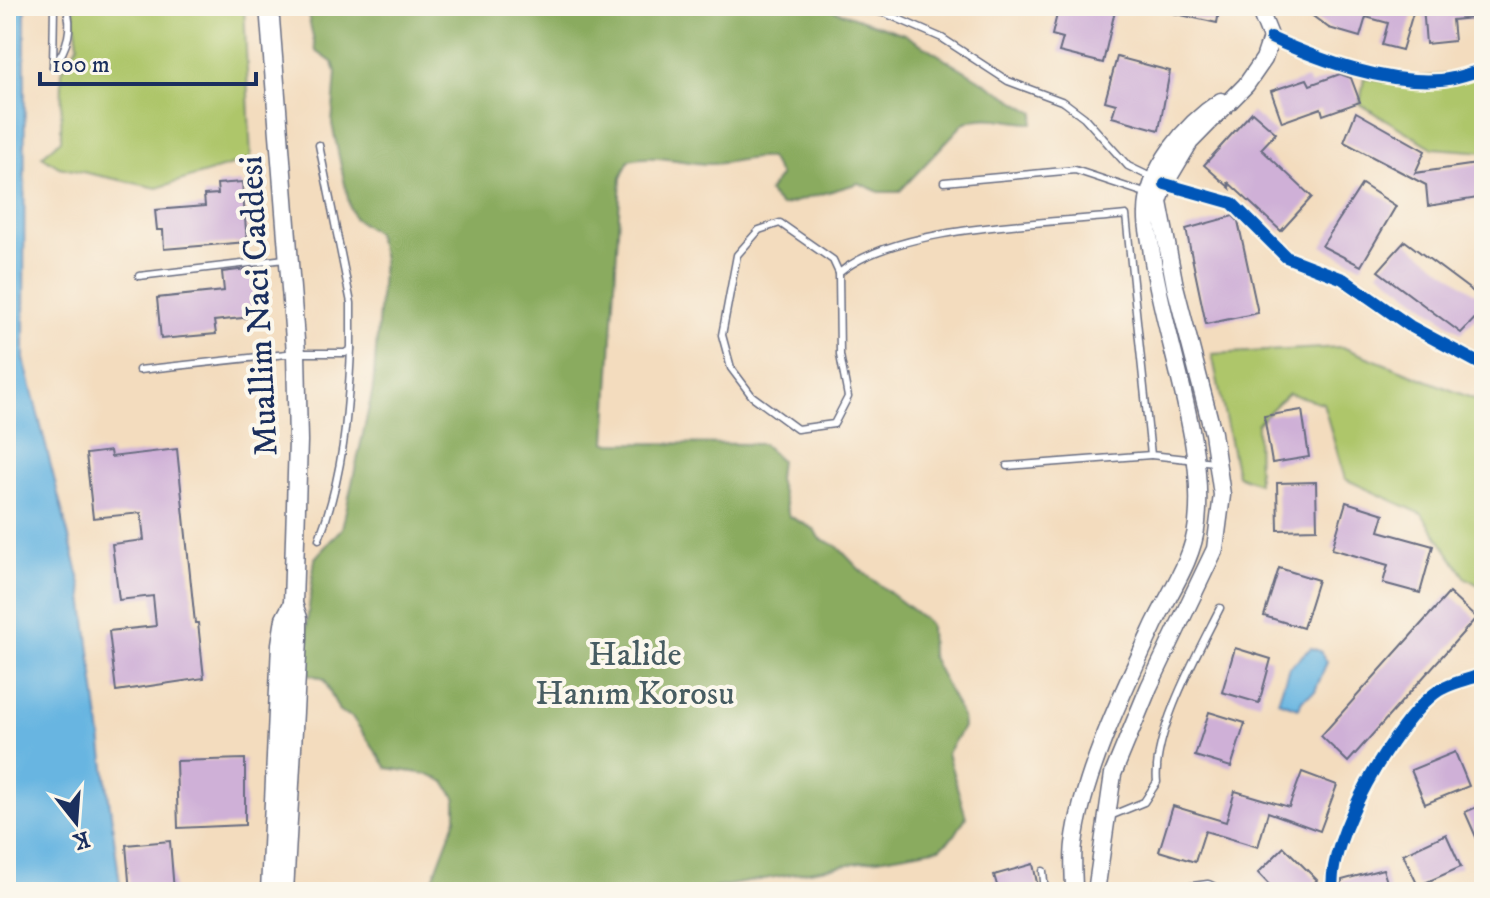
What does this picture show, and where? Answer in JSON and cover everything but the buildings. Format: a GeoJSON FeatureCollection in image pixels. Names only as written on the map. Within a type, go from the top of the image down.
{"type":"FeatureCollection","features":[{"type":"Feature","properties":{"kind":"main road","name":"Muallim Naci Caddesi"},"geometry":{"type":"LineString","coordinates":[[269,6],[296,353],[298,441],[293,604],[298,618],[298,639],[284,892]]}},
{"type":"Feature","properties":{"kind":"main road"},"geometry":{"type":"LineString","coordinates":[[1074,892],[1074,844],[1085,796],[1150,636],[1184,569],[1197,523],[1195,460],[1155,273],[1146,212],[1174,144],[1203,113],[1246,85],[1264,59],[1268,30],[1258,6]]}},
{"type":"Feature","properties":{"kind":"main road"},"geometry":{"type":"LineString","coordinates":[[1096,892],[1113,774],[1149,687],[1215,549],[1222,495],[1218,462],[1159,215],[1157,186]]}},
{"type":"Feature","properties":{"kind":"main road","name":"Muallim Naci Caddesi"},"geometry":{"type":"LineString","coordinates":[[270,892],[281,644],[285,619],[293,604]]}},
{"type":"Feature","properties":{"kind":"street"},"geometry":{"type":"LineString","coordinates":[[1271,6],[1268,30],[1313,56],[1385,75],[1442,80],[1484,69]]}},
{"type":"Feature","properties":{"kind":"street"},"geometry":{"type":"LineString","coordinates":[[1157,186],[1232,203],[1286,257],[1343,279],[1410,326],[1484,366]]}},
{"type":"Feature","properties":{"kind":"street"},"geometry":{"type":"LineString","coordinates":[[1333,892],[1331,879],[1353,808],[1387,747],[1438,691],[1484,674]]}},
{"type":"Feature","properties":{"kind":"street"},"geometry":{"type":"LineString","coordinates":[[1171,892],[1208,887],[1219,892]]}},
{"type":"Feature","properties":{"kind":"lane"},"geometry":{"type":"LineString","coordinates":[[54,6],[53,67],[67,43],[70,29],[66,6]]}},
{"type":"Feature","properties":{"kind":"lane"},"geometry":{"type":"LineString","coordinates":[[857,6],[887,14],[942,38],[1008,81],[1064,102],[1084,117],[1128,166],[1157,186]]}},
{"type":"Feature","properties":{"kind":"lane"},"geometry":{"type":"LineString","coordinates":[[319,145],[351,303],[344,451],[334,500],[319,539]]}},
{"type":"Feature","properties":{"kind":"lane"},"geometry":{"type":"LineString","coordinates":[[944,182],[1075,170],[1157,186]]}},
{"type":"Feature","properties":{"kind":"lane"},"geometry":{"type":"LineString","coordinates":[[839,273],[859,256],[925,236],[1126,215],[1151,455]]}},
{"type":"Feature","properties":{"kind":"lane"},"geometry":{"type":"LineString","coordinates":[[780,223],[833,260],[839,273],[840,355],[848,397],[834,424],[797,429],[752,396],[731,368],[722,335],[737,255],[759,230],[780,223]]}},
{"type":"Feature","properties":{"kind":"lane"},"geometry":{"type":"LineString","coordinates":[[139,276],[288,259]]}},
{"type":"Feature","properties":{"kind":"lane"},"geometry":{"type":"LineString","coordinates":[[139,370],[296,353],[345,353],[351,349]]}},
{"type":"Feature","properties":{"kind":"lane"},"geometry":{"type":"LineString","coordinates":[[1007,466],[1151,455],[1218,462]]}},
{"type":"Feature","properties":{"kind":"lane"},"geometry":{"type":"LineString","coordinates":[[1106,816],[1144,802],[1157,782],[1155,765],[1183,680],[1220,608]]}},
{"type":"Feature","properties":{"kind":"lane"},"geometry":{"type":"LineString","coordinates":[[1043,871],[1045,892]]}},
{"type":"Feature","properties":{"kind":"green space"},"geometry":{"type":"Polygon","coordinates":[[[73,6],[244,6],[251,159],[157,188],[59,167],[42,156],[61,140],[62,71],[78,44],[73,6]]]}},
{"type":"Feature","properties":{"kind":"green space","name":"Halide Hanım Korosu"},"geometry":{"type":"Polygon","coordinates":[[[306,6],[821,6],[904,34],[1035,113],[1033,123],[989,118],[963,124],[899,192],[879,192],[859,183],[781,206],[768,192],[780,176],[770,158],[706,164],[639,158],[629,160],[621,178],[606,443],[763,444],[780,460],[778,479],[789,516],[814,529],[819,538],[837,546],[859,569],[930,626],[931,655],[962,717],[963,727],[947,753],[966,817],[955,835],[940,848],[691,892],[428,892],[456,818],[456,799],[445,782],[426,774],[387,768],[352,717],[339,711],[324,679],[301,671],[315,558],[342,528],[373,389],[383,259],[376,233],[354,218],[350,208],[332,124],[336,72],[333,63],[316,51],[306,6]]]}},
{"type":"Feature","properties":{"kind":"green space"},"geometry":{"type":"Polygon","coordinates":[[[1484,71],[1484,152],[1433,148],[1360,104],[1364,77],[1382,81],[1484,71]]]}},
{"type":"Feature","properties":{"kind":"green space"},"geometry":{"type":"Polygon","coordinates":[[[1342,347],[1484,403],[1484,588],[1466,578],[1422,514],[1345,479],[1323,403],[1288,393],[1257,424],[1258,483],[1237,475],[1212,354],[1342,347]]]}},
{"type":"Feature","properties":{"kind":"water"},"geometry":{"type":"Polygon","coordinates":[[[6,6],[25,6],[24,359],[82,589],[121,892],[6,892],[6,6]]]}},
{"type":"Feature","properties":{"kind":"water"},"geometry":{"type":"Polygon","coordinates":[[[1311,648],[1320,651],[1327,662],[1315,691],[1302,700],[1299,708],[1278,701],[1289,667],[1311,648]]]}},
{"type":"Feature","properties":{"kind":"cycle path"},"geometry":{"type":"LineString","coordinates":[[1271,38],[1311,55],[1376,75],[1441,80],[1484,69]]}},
{"type":"Feature","properties":{"kind":"cycle path"},"geometry":{"type":"LineString","coordinates":[[1165,184],[1232,203],[1286,257],[1343,279],[1410,326],[1484,366]]}},
{"type":"Feature","properties":{"kind":"cycle path"},"geometry":{"type":"LineString","coordinates":[[1333,892],[1333,870],[1340,844],[1384,754],[1421,706],[1438,691],[1484,674]]}}]}
